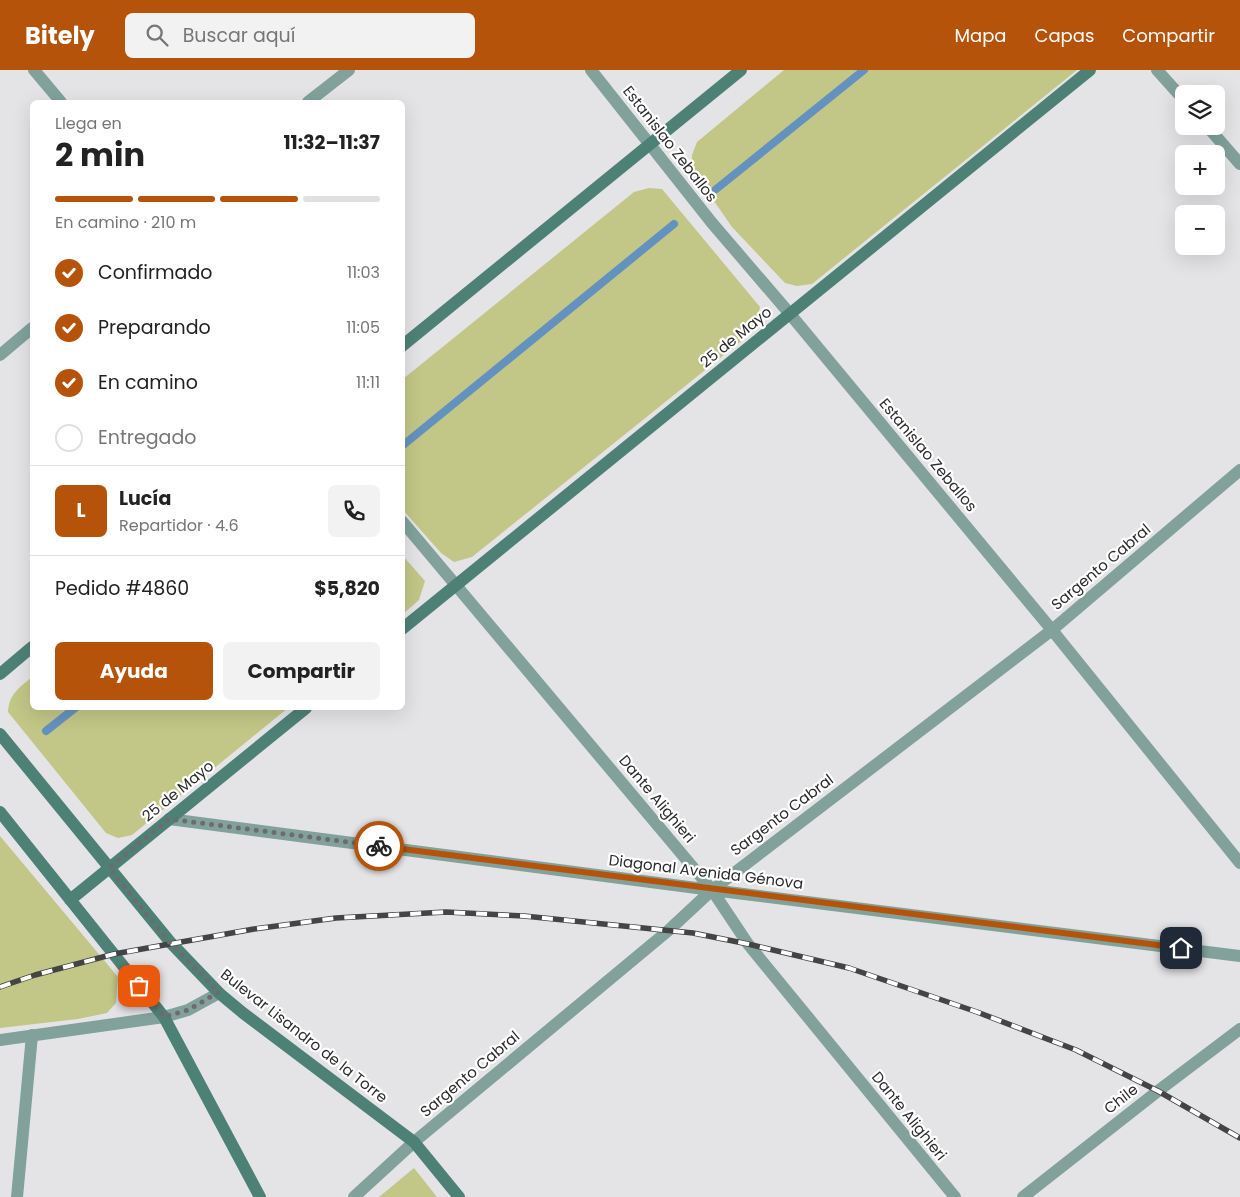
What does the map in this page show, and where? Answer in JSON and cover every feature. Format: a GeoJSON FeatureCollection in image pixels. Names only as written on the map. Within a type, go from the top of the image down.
{"type":"FeatureCollection","features":[{"type":"Feature","properties":{"kind":"street"},"geometry":{"type":"LineString","coordinates":[[34,70],[58,100]]}},
{"type":"Feature","properties":{"kind":"street"},"geometry":{"type":"LineString","coordinates":[[311,100],[349,70]]}},
{"type":"Feature","properties":{"kind":"street","name":"Estanislao Zeballos"},"geometry":{"type":"LineString","coordinates":[[590,70],[712,223],[790,314],[1052,630],[1240,863]]}},
{"type":"Feature","properties":{"kind":"street"},"geometry":{"type":"LineString","coordinates":[[405,344],[741,70]]}},
{"type":"Feature","properties":{"kind":"street","name":"25 de Mayo"},"geometry":{"type":"LineString","coordinates":[[405,627],[1090,70]]}},
{"type":"Feature","properties":{"kind":"street"},"geometry":{"type":"LineString","coordinates":[[1157,70],[1175,90]]}},
{"type":"Feature","properties":{"kind":"street"},"geometry":{"type":"LineString","coordinates":[[1215,135],[1240,164]]}},
{"type":"Feature","properties":{"kind":"street"},"geometry":{"type":"LineString","coordinates":[[0,355],[30,330]]}},
{"type":"Feature","properties":{"kind":"street","name":"Sargento Cabral"},"geometry":{"type":"LineString","coordinates":[[354,1197],[414,1142],[669,930],[712,890],[1052,630],[1240,470]]}},
{"type":"Feature","properties":{"kind":"street","name":"Dante Alighieri"},"geometry":{"type":"LineString","coordinates":[[405,525],[712,890],[748,944],[955,1197]]}},
{"type":"Feature","properties":{"kind":"street"},"geometry":{"type":"LineString","coordinates":[[0,674],[30,649]]}},
{"type":"Feature","properties":{"kind":"street","name":"25 de Mayo"},"geometry":{"type":"LineString","coordinates":[[70,900],[304,710]]}},
{"type":"Feature","properties":{"kind":"street","name":"Bulevar Lisandro de la Torre"},"geometry":{"type":"LineString","coordinates":[[0,734],[171,944],[243,1013],[414,1142],[459,1197]]}},
{"type":"Feature","properties":{"kind":"street"},"geometry":{"type":"LineString","coordinates":[[0,812],[164,1017],[260,1197]]}},
{"type":"Feature","properties":{"kind":"street","name":"Diagonal Avenida Génova"},"geometry":{"type":"LineString","coordinates":[[169,819],[712,890],[1240,956]]}},
{"type":"Feature","properties":{"kind":"street"},"geometry":{"type":"LineString","coordinates":[[0,1040],[164,1017],[188,1010],[219,992]]}},
{"type":"Feature","properties":{"kind":"street","name":"Chile"},"geometry":{"type":"LineString","coordinates":[[1023,1197],[1240,1029]]}},
{"type":"Feature","properties":{"kind":"street"},"geometry":{"type":"LineString","coordinates":[[17,1197],[32,1035]]}},
{"type":"Feature","properties":{"kind":"green space"},"geometry":{"type":"Polygon","coordinates":[[[784,70],[1077,70],[812,284],[797,286],[785,283],[732,227],[691,168],[692,155],[697,142],[784,70]]]}},
{"type":"Feature","properties":{"kind":"green space"},"geometry":{"type":"Polygon","coordinates":[[[649,188],[662,189],[760,307],[755,330],[472,557],[454,562],[441,553],[405,512],[405,377],[634,192],[649,188]]]}},
{"type":"Feature","properties":{"kind":"green space"},"geometry":{"type":"Polygon","coordinates":[[[405,558],[425,581],[419,600],[405,612],[405,558]]]}},
{"type":"Feature","properties":{"kind":"green space"},"geometry":{"type":"Polygon","coordinates":[[[30,679],[30,710],[286,710],[132,835],[118,838],[106,833],[8,712],[10,700],[19,688],[30,679]]]}},
{"type":"Feature","properties":{"kind":"green space"},"geometry":{"type":"Polygon","coordinates":[[[0,836],[118,977],[116,1003],[107,1013],[78,1019],[0,1028],[0,836]]]}},
{"type":"Feature","properties":{"kind":"green space"},"geometry":{"type":"Polygon","coordinates":[[[414,1168],[437,1197],[379,1197],[414,1168]]]}},
{"type":"Feature","properties":{"kind":"waterway"},"geometry":{"type":"LineString","coordinates":[[715,190],[864,70]]}},
{"type":"Feature","properties":{"kind":"waterway"},"geometry":{"type":"LineString","coordinates":[[405,444],[674,224]]}},
{"type":"Feature","properties":{"kind":"waterway"},"geometry":{"type":"LineString","coordinates":[[46,731],[72,710]]}},
{"type":"Feature","properties":{"kind":"railway"},"geometry":{"type":"LineString","coordinates":[[0,987],[35,975],[114,954],[254,929],[336,918],[446,912],[524,916],[693,933],[849,968],[977,1012],[1076,1050],[1158,1091],[1240,1138]]}},
{"type":"Feature","properties":{"kind":"way so far"},"geometry":{"type":"LineString","coordinates":[[139,986],[164,1017],[188,1010],[219,992],[171,944],[109,868],[169,819],[379,846]]}},
{"type":"Feature","properties":{"kind":"route"},"geometry":{"type":"LineString","coordinates":[[379,846],[1181,948]]}}]}
